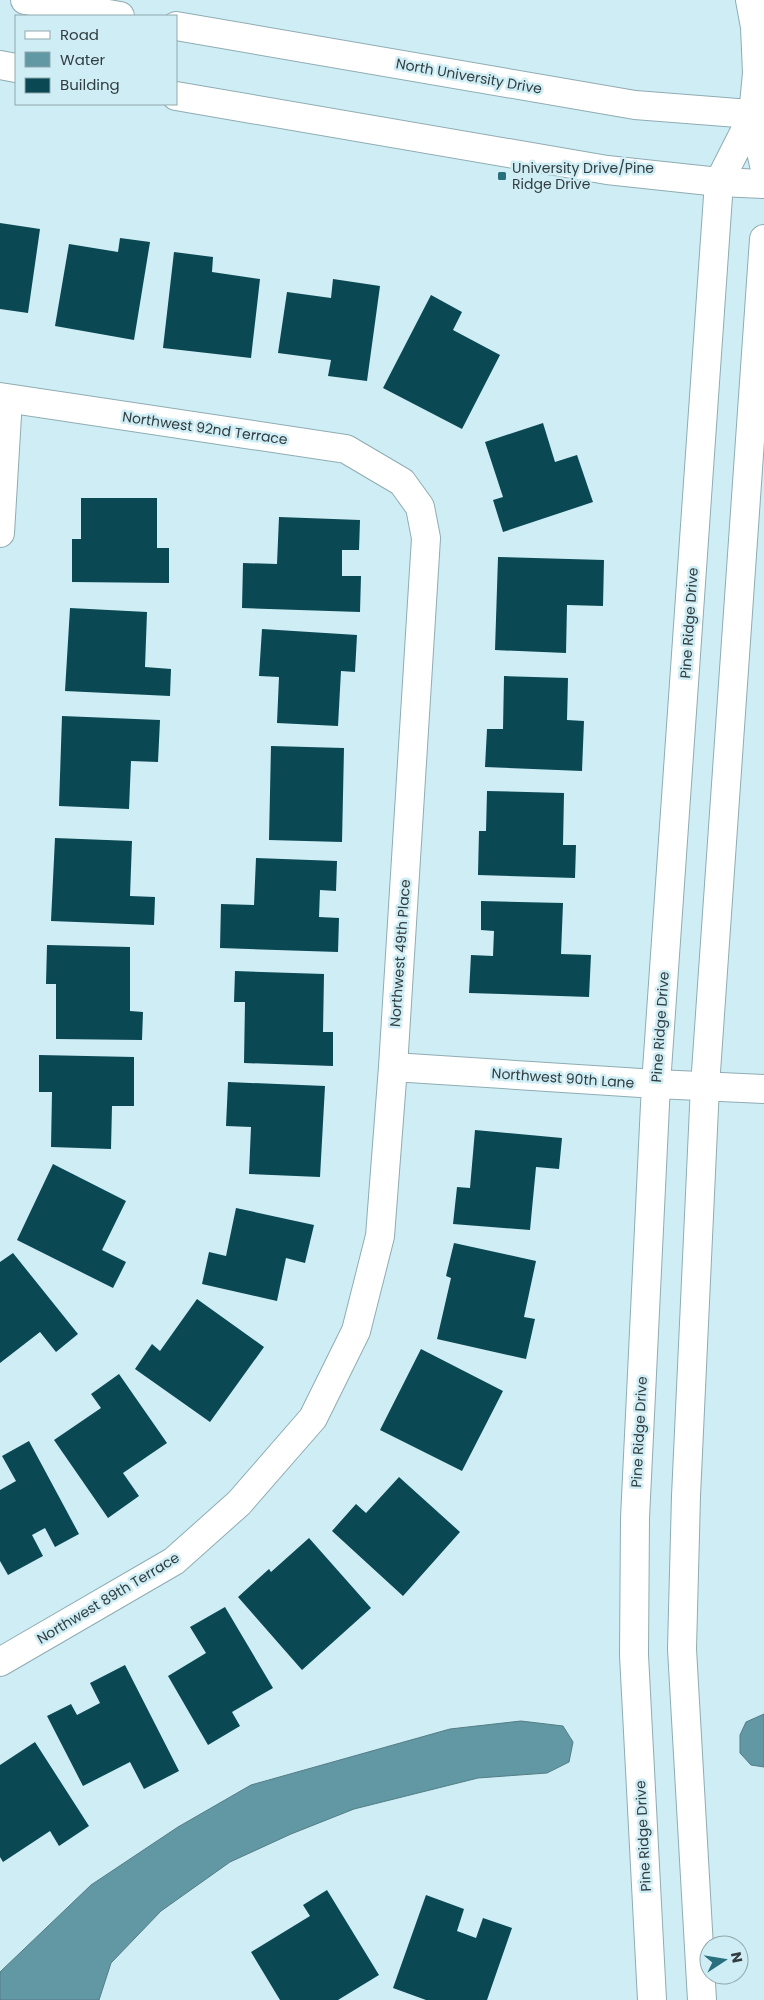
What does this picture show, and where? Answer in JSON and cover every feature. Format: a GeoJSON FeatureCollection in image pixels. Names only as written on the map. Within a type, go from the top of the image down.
{"type":"FeatureCollection","features":[{"type":"Feature","properties":{"kind":"street"},"geometry":{"type":"LineString","coordinates":[[25,0],[114,15]]}},
{"type":"Feature","properties":{"kind":"street"},"geometry":{"type":"LineString","coordinates":[[750,0],[755,27],[758,115],[764,165]]}},
{"type":"Feature","properties":{"kind":"street","name":"North University Drive"},"geometry":{"type":"LineString","coordinates":[[178,26],[635,105],[758,115]]}},
{"type":"Feature","properties":{"kind":"street"},"geometry":{"type":"LineString","coordinates":[[0,65],[15,68]]}},
{"type":"Feature","properties":{"kind":"street"},"geometry":{"type":"LineString","coordinates":[[178,96],[607,170],[719,182],[764,184]]}},
{"type":"Feature","properties":{"kind":"street","name":"Pine Ridge Drive"},"geometry":{"type":"LineString","coordinates":[[652,2000],[634,1646],[634,1518],[656,1084],[719,182],[758,115]]}},
{"type":"Feature","properties":{"kind":"street"},"geometry":{"type":"LineString","coordinates":[[702,2000],[682,1649],[686,1486],[705,1086],[764,240]]}},
{"type":"Feature","properties":{"kind":"street"},"geometry":{"type":"LineString","coordinates":[[0,533],[4,398]]}},
{"type":"Feature","properties":{"kind":"street","name":"Northwest 92nd Terrace"},"geometry":{"type":"LineString","coordinates":[[4,398],[346,449],[402,482]]}},
{"type":"Feature","properties":{"kind":"street","name":"Northwest 49th Place"},"geometry":{"type":"LineString","coordinates":[[313,1418],[356,1331],[380,1236],[393,1067],[426,538],[420,507],[402,482]]}},
{"type":"Feature","properties":{"kind":"street","name":"Northwest 90th Lane"},"geometry":{"type":"LineString","coordinates":[[393,1067],[764,1089]]}},
{"type":"Feature","properties":{"kind":"street","name":"Northwest 89th Terrace"},"geometry":{"type":"LineString","coordinates":[[0,1662],[174,1561],[238,1503],[313,1418]]}},
{"type":"Feature","properties":{"kind":"water"},"geometry":{"type":"Polygon","coordinates":[[[764,1714],[764,1767],[751,1765],[740,1753],[740,1735],[746,1722],[764,1714]]]}},
{"type":"Feature","properties":{"kind":"water"},"geometry":{"type":"Polygon","coordinates":[[[521,1721],[563,1726],[573,1742],[569,1762],[547,1773],[478,1778],[354,1809],[291,1834],[230,1862],[161,1911],[111,1963],[99,2000],[0,2000],[0,1972],[91,1885],[178,1827],[251,1785],[450,1729],[521,1721]]]}},
{"type":"Feature","properties":{"kind":"building"},"geometry":{"type":"Polygon","coordinates":[[[0,223],[40,229],[28,313],[0,309],[0,223]]]}},
{"type":"Feature","properties":{"kind":"building"},"geometry":{"type":"Polygon","coordinates":[[[120,238],[150,242],[134,340],[55,326],[69,244],[118,252],[120,238]]]}},
{"type":"Feature","properties":{"kind":"building"},"geometry":{"type":"Polygon","coordinates":[[[174,252],[213,257],[212,272],[260,279],[251,358],[163,348],[174,252]]]}},
{"type":"Feature","properties":{"kind":"building"},"geometry":{"type":"Polygon","coordinates":[[[333,279],[380,286],[367,381],[328,376],[331,360],[278,353],[287,292],[331,298],[333,279]]]}},
{"type":"Feature","properties":{"kind":"building"},"geometry":{"type":"Polygon","coordinates":[[[431,295],[462,312],[453,330],[500,355],[462,429],[383,388],[431,295]]]}},
{"type":"Feature","properties":{"kind":"building"},"geometry":{"type":"Polygon","coordinates":[[[543,423],[555,462],[577,455],[593,502],[503,532],[493,500],[503,497],[485,442],[543,423]]]}},
{"type":"Feature","properties":{"kind":"building"},"geometry":{"type":"Polygon","coordinates":[[[81,498],[157,498],[157,548],[169,548],[169,583],[72,582],[72,539],[81,539],[81,498]]]}},
{"type":"Feature","properties":{"kind":"building"},"geometry":{"type":"Polygon","coordinates":[[[279,517],[360,520],[359,550],[342,550],[342,576],[361,576],[360,612],[242,608],[243,563],[277,564],[279,517]]]}},
{"type":"Feature","properties":{"kind":"building"},"geometry":{"type":"Polygon","coordinates":[[[498,557],[604,560],[603,606],[567,605],[566,653],[495,650],[498,557]]]}},
{"type":"Feature","properties":{"kind":"building"},"geometry":{"type":"Polygon","coordinates":[[[70,608],[147,612],[145,667],[171,669],[170,696],[65,691],[70,608]]]}},
{"type":"Feature","properties":{"kind":"building"},"geometry":{"type":"Polygon","coordinates":[[[262,629],[357,635],[355,672],[341,671],[338,726],[277,723],[279,677],[259,676],[262,629]]]}},
{"type":"Feature","properties":{"kind":"building"},"geometry":{"type":"Polygon","coordinates":[[[504,676],[568,678],[567,720],[584,721],[582,771],[485,767],[487,729],[503,729],[504,676]]]}},
{"type":"Feature","properties":{"kind":"building"},"geometry":{"type":"Polygon","coordinates":[[[62,716],[160,720],[158,762],[131,761],[129,809],[59,806],[62,716]]]}},
{"type":"Feature","properties":{"kind":"building"},"geometry":{"type":"Polygon","coordinates":[[[271,746],[344,748],[342,842],[269,840],[271,746]]]}},
{"type":"Feature","properties":{"kind":"building"},"geometry":{"type":"Polygon","coordinates":[[[487,791],[564,793],[563,845],[576,845],[575,878],[478,875],[479,831],[486,831],[487,791]]]}},
{"type":"Feature","properties":{"kind":"building"},"geometry":{"type":"Polygon","coordinates":[[[55,838],[132,841],[130,896],[155,897],[154,925],[51,921],[55,838]]]}},
{"type":"Feature","properties":{"kind":"building"},"geometry":{"type":"Polygon","coordinates":[[[256,858],[337,861],[336,891],[320,890],[319,917],[339,918],[338,952],[220,948],[221,904],[254,905],[256,858]]]}},
{"type":"Feature","properties":{"kind":"building"},"geometry":{"type":"Polygon","coordinates":[[[481,901],[563,903],[561,954],[591,955],[589,997],[469,993],[471,955],[493,956],[494,931],[481,930],[481,901]]]}},
{"type":"Feature","properties":{"kind":"building"},"geometry":{"type":"Polygon","coordinates":[[[47,945],[130,947],[130,1011],[143,1012],[142,1040],[56,1039],[56,984],[46,984],[47,945]]]}},
{"type":"Feature","properties":{"kind":"building"},"geometry":{"type":"Polygon","coordinates":[[[235,971],[324,974],[323,1032],[333,1032],[333,1066],[244,1063],[245,1002],[234,1002],[235,971]]]}},
{"type":"Feature","properties":{"kind":"building"},"geometry":{"type":"Polygon","coordinates":[[[39,1055],[134,1057],[134,1106],[112,1106],[111,1149],[51,1147],[52,1092],[39,1092],[39,1055]]]}},
{"type":"Feature","properties":{"kind":"building"},"geometry":{"type":"Polygon","coordinates":[[[228,1082],[325,1086],[320,1177],[249,1174],[251,1127],[226,1126],[228,1082]]]}},
{"type":"Feature","properties":{"kind":"building"},"geometry":{"type":"Polygon","coordinates":[[[475,1130],[562,1138],[559,1169],[536,1167],[530,1230],[453,1224],[457,1187],[470,1188],[475,1130]]]}},
{"type":"Feature","properties":{"kind":"building"},"geometry":{"type":"Polygon","coordinates":[[[53,1164],[126,1201],[102,1250],[126,1262],[113,1288],[17,1240],[53,1164]]]}},
{"type":"Feature","properties":{"kind":"building"},"geometry":{"type":"Polygon","coordinates":[[[236,1208],[314,1225],[305,1263],[286,1258],[277,1301],[202,1284],[209,1252],[226,1256],[236,1208]]]}},
{"type":"Feature","properties":{"kind":"building"},"geometry":{"type":"Polygon","coordinates":[[[454,1243],[536,1261],[524,1317],[535,1319],[526,1359],[437,1339],[451,1278],[446,1276],[454,1243]]]}},
{"type":"Feature","properties":{"kind":"building"},"geometry":{"type":"Polygon","coordinates":[[[13,1253],[78,1334],[56,1352],[40,1332],[0,1363],[0,1262],[13,1253]]]}},
{"type":"Feature","properties":{"kind":"building"},"geometry":{"type":"Polygon","coordinates":[[[197,1299],[264,1347],[210,1422],[135,1369],[152,1344],[160,1351],[197,1299]]]}},
{"type":"Feature","properties":{"kind":"building"},"geometry":{"type":"Polygon","coordinates":[[[421,1349],[503,1391],[462,1471],[380,1430],[421,1349]]]}},
{"type":"Feature","properties":{"kind":"building"},"geometry":{"type":"Polygon","coordinates":[[[119,1374],[167,1443],[123,1473],[139,1496],[108,1518],[54,1440],[101,1408],[91,1394],[119,1374]]]}},
{"type":"Feature","properties":{"kind":"building"},"geometry":{"type":"Polygon","coordinates":[[[29,1441],[79,1534],[55,1547],[45,1528],[32,1535],[43,1556],[8,1575],[0,1561],[0,1490],[16,1481],[2,1456],[29,1441]]]}},
{"type":"Feature","properties":{"kind":"building"},"geometry":{"type":"Polygon","coordinates":[[[399,1477],[460,1532],[403,1596],[332,1531],[356,1504],[366,1513],[399,1477]]]}},
{"type":"Feature","properties":{"kind":"building"},"geometry":{"type":"Polygon","coordinates":[[[309,1538],[371,1608],[302,1670],[238,1597],[269,1569],[271,1572],[309,1538]]]}},
{"type":"Feature","properties":{"kind":"building"},"geometry":{"type":"Polygon","coordinates":[[[225,1607],[273,1688],[232,1712],[240,1726],[208,1745],[168,1676],[206,1653],[190,1627],[225,1607]]]}},
{"type":"Feature","properties":{"kind":"building"},"geometry":{"type":"Polygon","coordinates":[[[125,1665],[179,1771],[144,1789],[130,1762],[83,1786],[47,1716],[71,1704],[77,1715],[100,1703],[90,1683],[125,1665]]]}},
{"type":"Feature","properties":{"kind":"building"},"geometry":{"type":"Polygon","coordinates":[[[35,1742],[89,1826],[59,1846],[50,1831],[3,1862],[0,1857],[0,1765],[35,1742]]]}},
{"type":"Feature","properties":{"kind":"building"},"geometry":{"type":"Polygon","coordinates":[[[327,1890],[379,1975],[338,2000],[280,2000],[251,1952],[310,1916],[303,1905],[327,1890]]]}},
{"type":"Feature","properties":{"kind":"building"},"geometry":{"type":"Polygon","coordinates":[[[426,1895],[464,1909],[457,1931],[476,1938],[483,1918],[512,1928],[487,2000],[426,2000],[393,1988],[426,1895]]]}},
{"type":"Feature","properties":{"kind":"place","name":"University Drive/Pine Ridge Drive"},"geometry":{"type":"Point","coordinates":[502,176]}}]}
